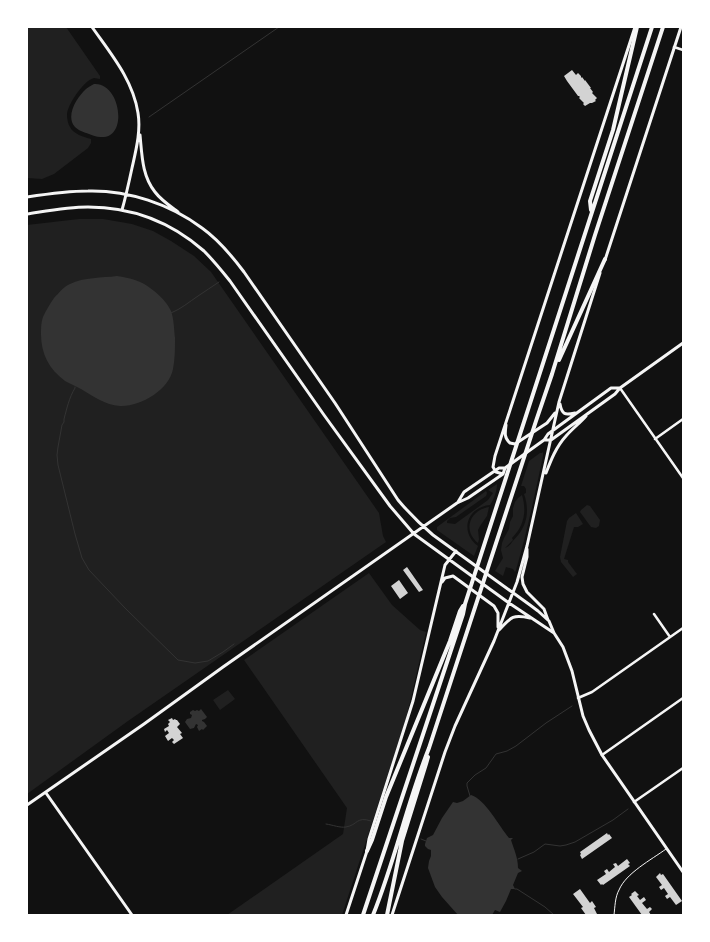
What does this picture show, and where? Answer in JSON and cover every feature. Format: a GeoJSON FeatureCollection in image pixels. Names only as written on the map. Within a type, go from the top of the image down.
{"type":"FeatureCollection","features":[{"type":"Feature","properties":{"kind":"highway"},"geometry":{"type":"LineString","coordinates":[[591,214],[590,201],[613,130],[636,27]]}},
{"type":"Feature","properties":{"kind":"highway"},"geometry":{"type":"LineString","coordinates":[[363,915],[463,614],[520,432],[652,27]]}},
{"type":"Feature","properties":{"kind":"highway"},"geometry":{"type":"LineString","coordinates":[[373,915],[552,374],[663,27]]}},
{"type":"Feature","properties":{"kind":"highway"},"geometry":{"type":"LineString","coordinates":[[552,374],[605,259]]}},
{"type":"Feature","properties":{"kind":"highway"},"geometry":{"type":"LineString","coordinates":[[367,852],[386,797],[447,647],[460,611],[465,604]]}},
{"type":"Feature","properties":{"kind":"highway"},"geometry":{"type":"LineString","coordinates":[[388,915],[402,841],[426,764],[429,748]]}},
{"type":"Feature","properties":{"kind":"main road"},"geometry":{"type":"LineString","coordinates":[[92,27],[120,66],[128,81],[135,100],[145,172],[148,182],[164,201],[183,216]]}},
{"type":"Feature","properties":{"kind":"main road"},"geometry":{"type":"LineString","coordinates":[[503,474],[495,471],[493,466],[495,456],[636,27]]}},
{"type":"Feature","properties":{"kind":"main road"},"geometry":{"type":"LineString","coordinates":[[392,915],[445,752],[455,726],[482,670],[513,592],[527,546],[559,402],[681,27]]}},
{"type":"Feature","properties":{"kind":"main road"},"geometry":{"type":"LineString","coordinates":[[122,210],[138,144],[139,129]]}},
{"type":"Feature","properties":{"kind":"main road"},"geometry":{"type":"LineString","coordinates":[[27,197],[87,190],[126,194],[159,204],[183,216],[202,228],[231,255],[244,272],[336,402],[398,500],[409,513],[424,527],[513,592],[549,621]]}},
{"type":"Feature","properties":{"kind":"main road"},"geometry":{"type":"LineString","coordinates":[[27,214],[87,207],[122,210],[153,219],[190,240],[217,264],[230,281],[324,415],[386,500],[414,534],[509,603],[554,633]]}},
{"type":"Feature","properties":{"kind":"main road"},"geometry":{"type":"LineString","coordinates":[[544,440],[551,440],[683,343]]}},
{"type":"Feature","properties":{"kind":"main road"},"geometry":{"type":"LineString","coordinates":[[457,503],[464,492],[499,468],[505,468],[544,440],[553,430],[611,388],[620,388]]}},
{"type":"Feature","properties":{"kind":"main road"},"geometry":{"type":"LineString","coordinates":[[559,402],[561,411],[564,414],[577,412]]}},
{"type":"Feature","properties":{"kind":"main road"},"geometry":{"type":"LineString","coordinates":[[542,480],[554,454],[563,440],[569,432],[596,407]]}},
{"type":"Feature","properties":{"kind":"main road"},"geometry":{"type":"LineString","coordinates":[[506,420],[505,437],[510,443],[515,444],[547,423],[557,411]]}},
{"type":"Feature","properties":{"kind":"main road"},"geometry":{"type":"LineString","coordinates":[[27,805],[457,503],[468,498],[503,474],[505,468]]}},
{"type":"Feature","properties":{"kind":"main road"},"geometry":{"type":"LineString","coordinates":[[527,546],[528,557],[522,577],[523,584],[527,592],[544,609],[554,633],[563,647],[589,730],[602,755],[683,872]]}},
{"type":"Feature","properties":{"kind":"main road"},"geometry":{"type":"LineString","coordinates":[[346,915],[367,852],[369,839],[413,700],[445,565],[456,551]]}},
{"type":"Feature","properties":{"kind":"main road"},"geometry":{"type":"LineString","coordinates":[[441,584],[445,578],[453,576],[494,606],[498,613],[498,631]]}},
{"type":"Feature","properties":{"kind":"main road"},"geometry":{"type":"LineString","coordinates":[[498,631],[516,616],[532,619]]}},
{"type":"Feature","properties":{"kind":"main road"},"geometry":{"type":"LineString","coordinates":[[46,793],[132,915]]}},
{"type":"Feature","properties":{"kind":"street"},"geometry":{"type":"LineString","coordinates":[[674,47],[683,50]]}},
{"type":"Feature","properties":{"kind":"street"},"geometry":{"type":"LineString","coordinates":[[620,388],[683,478]]}},
{"type":"Feature","properties":{"kind":"street"},"geometry":{"type":"LineString","coordinates":[[655,439],[683,419]]}},
{"type":"Feature","properties":{"kind":"street"},"geometry":{"type":"LineString","coordinates":[[654,614],[670,637]]}},
{"type":"Feature","properties":{"kind":"street"},"geometry":{"type":"LineString","coordinates":[[578,698],[592,692],[683,628]]}},
{"type":"Feature","properties":{"kind":"street"},"geometry":{"type":"LineString","coordinates":[[602,755],[683,698]]}},
{"type":"Feature","properties":{"kind":"street"},"geometry":{"type":"LineString","coordinates":[[634,802],[683,768]]}},
{"type":"Feature","properties":{"kind":"lane"},"geometry":{"type":"LineString","coordinates":[[614,915],[618,892],[622,883],[628,876],[667,849]]}},
{"type":"Feature","properties":{"kind":"shaded area"},"geometry":{"type":"Polygon","coordinates":[[[27,27],[66,27],[100,76],[100,79],[94,78],[81,88],[73,99],[67,115],[68,123],[71,129],[79,135],[91,139],[91,143],[88,148],[54,174],[42,179],[27,178],[27,27]]]}},
{"type":"Feature","properties":{"kind":"shaded area"},"geometry":{"type":"Polygon","coordinates":[[[94,84],[103,86],[110,92],[118,111],[118,121],[115,130],[109,136],[99,137],[89,134],[78,130],[72,123],[71,118],[73,107],[86,89],[94,84]]]}},
{"type":"Feature","properties":{"kind":"shaded area"},"geometry":{"type":"Polygon","coordinates":[[[79,219],[103,219],[132,224],[153,231],[194,256],[211,272],[379,513],[383,536],[386,542],[128,721],[27,794],[27,225],[79,219]]]}},
{"type":"Feature","properties":{"kind":"shaded area"},"geometry":{"type":"Polygon","coordinates":[[[117,276],[140,282],[151,288],[161,297],[169,306],[171,311],[175,338],[175,357],[173,369],[166,384],[152,396],[136,404],[128,406],[109,404],[65,381],[50,366],[44,354],[41,341],[43,317],[54,298],[61,290],[70,284],[81,280],[117,276]]]}},
{"type":"Feature","properties":{"kind":"shaded area"},"geometry":{"type":"Polygon","coordinates":[[[542,452],[543,456],[534,499],[516,570],[515,572],[513,569],[506,567],[503,576],[495,571],[503,558],[501,550],[502,543],[509,529],[513,516],[513,508],[515,502],[522,495],[524,513],[522,524],[512,538],[513,540],[505,548],[510,545],[518,535],[526,520],[527,504],[524,494],[526,493],[526,489],[524,486],[521,486],[529,461],[542,452]]]}},
{"type":"Feature","properties":{"kind":"shaded area"},"geometry":{"type":"Polygon","coordinates":[[[497,484],[495,495],[490,505],[476,510],[468,521],[467,527],[469,534],[478,546],[474,556],[437,530],[437,527],[486,491],[486,496],[456,517],[450,518],[447,523],[455,524],[488,500],[493,493],[488,490],[497,484]]]}},
{"type":"Feature","properties":{"kind":"shaded area"},"geometry":{"type":"Polygon","coordinates":[[[587,505],[590,506],[600,520],[599,526],[596,528],[591,527],[580,512],[587,505]]]}},
{"type":"Feature","properties":{"kind":"shaded area"},"geometry":{"type":"Polygon","coordinates":[[[489,507],[487,516],[478,530],[478,543],[470,532],[470,521],[477,512],[489,507]]]}},
{"type":"Feature","properties":{"kind":"shaded area"},"geometry":{"type":"Polygon","coordinates":[[[576,513],[583,524],[578,527],[574,527],[564,559],[568,560],[577,574],[573,577],[561,562],[560,557],[567,521],[576,513]]]}},
{"type":"Feature","properties":{"kind":"shaded area"},"geometry":{"type":"Polygon","coordinates":[[[369,573],[392,605],[420,630],[426,632],[405,722],[342,915],[227,915],[343,834],[347,808],[244,660],[369,573]]]}},
{"type":"Feature","properties":{"kind":"shaded area"},"geometry":{"type":"Polygon","coordinates":[[[228,690],[235,699],[220,710],[213,700],[228,690]]]}},
{"type":"Feature","properties":{"kind":"shaded area"},"geometry":{"type":"Polygon","coordinates":[[[201,709],[207,717],[202,721],[207,726],[203,730],[202,729],[199,731],[197,727],[198,725],[196,724],[194,728],[190,729],[185,722],[187,719],[191,718],[192,715],[190,712],[193,710],[199,711],[201,709]]]}},
{"type":"Feature","properties":{"kind":"shaded area"},"geometry":{"type":"Polygon","coordinates":[[[471,795],[487,807],[509,838],[513,838],[511,840],[517,857],[518,868],[522,871],[518,873],[513,885],[515,889],[511,889],[500,912],[495,910],[492,915],[458,915],[435,887],[428,868],[431,850],[425,846],[427,838],[433,835],[453,802],[457,803],[463,801],[471,795]]]}},
{"type":"Feature","properties":{"kind":"building"},"geometry":{"type":"Polygon","coordinates":[[[572,70],[576,75],[578,73],[581,78],[582,77],[585,80],[591,88],[592,93],[597,98],[595,100],[596,101],[585,106],[583,104],[584,103],[579,98],[580,97],[564,76],[572,70]]]}},
{"type":"Feature","properties":{"kind":"building"},"geometry":{"type":"Polygon","coordinates":[[[407,567],[423,590],[419,592],[403,570],[407,567]]]}},
{"type":"Feature","properties":{"kind":"building"},"geometry":{"type":"Polygon","coordinates":[[[399,580],[408,593],[400,599],[391,586],[399,580]]]}},
{"type":"Feature","properties":{"kind":"building"},"geometry":{"type":"Polygon","coordinates":[[[172,718],[173,720],[177,720],[180,724],[177,727],[182,733],[180,734],[183,738],[174,744],[172,742],[174,740],[172,738],[168,741],[165,736],[169,733],[167,730],[165,732],[164,729],[169,726],[168,724],[170,722],[168,720],[172,718]]]}},
{"type":"Feature","properties":{"kind":"building"},"geometry":{"type":"Polygon","coordinates":[[[607,833],[612,838],[582,859],[580,852],[607,833]]]}},
{"type":"Feature","properties":{"kind":"building"},"geometry":{"type":"Polygon","coordinates":[[[627,859],[630,866],[601,885],[597,880],[606,874],[604,871],[607,869],[609,872],[615,867],[613,864],[616,863],[618,866],[627,859]]]}},
{"type":"Feature","properties":{"kind":"building"},"geometry":{"type":"Polygon","coordinates":[[[660,873],[661,875],[663,874],[682,901],[676,905],[670,897],[667,899],[665,896],[668,894],[664,888],[661,890],[659,887],[662,885],[656,877],[660,873]]]}},
{"type":"Feature","properties":{"kind":"building"},"geometry":{"type":"Polygon","coordinates":[[[580,889],[590,903],[592,901],[596,907],[594,908],[597,914],[586,915],[581,908],[583,907],[573,894],[580,889]]]}},
{"type":"Feature","properties":{"kind":"building"},"geometry":{"type":"Polygon","coordinates":[[[635,891],[639,895],[637,896],[640,900],[644,897],[646,900],[642,903],[647,909],[650,907],[652,909],[649,912],[651,915],[642,915],[629,897],[635,891]]]}},
{"type":"Feature","properties":{"kind":"waterway"},"geometry":{"type":"LineString","coordinates":[[149,117],[279,27]]}},
{"type":"Feature","properties":{"kind":"waterway"},"geometry":{"type":"LineString","coordinates":[[171,313],[219,282]]}},
{"type":"Feature","properties":{"kind":"waterway"},"geometry":{"type":"LineString","coordinates":[[75,387],[62,425],[57,455],[58,465],[75,534],[82,558],[89,570],[178,660],[195,663],[208,661],[234,644]]}},
{"type":"Feature","properties":{"kind":"waterway"},"geometry":{"type":"LineString","coordinates":[[470,796],[467,783],[475,775],[486,768],[496,754],[507,751],[516,746],[546,723],[572,706]]}},
{"type":"Feature","properties":{"kind":"waterway"},"geometry":{"type":"LineString","coordinates":[[518,859],[534,852],[545,844],[560,846],[575,842],[613,820],[628,809]]}},
{"type":"Feature","properties":{"kind":"waterway"},"geometry":{"type":"LineString","coordinates":[[326,824],[344,827],[350,826],[360,820],[371,821]]}},
{"type":"Feature","properties":{"kind":"waterway"},"geometry":{"type":"LineString","coordinates":[[421,839],[426,841]]}},
{"type":"Feature","properties":{"kind":"waterway"},"geometry":{"type":"LineString","coordinates":[[515,889],[545,907],[554,915]]}}]}
